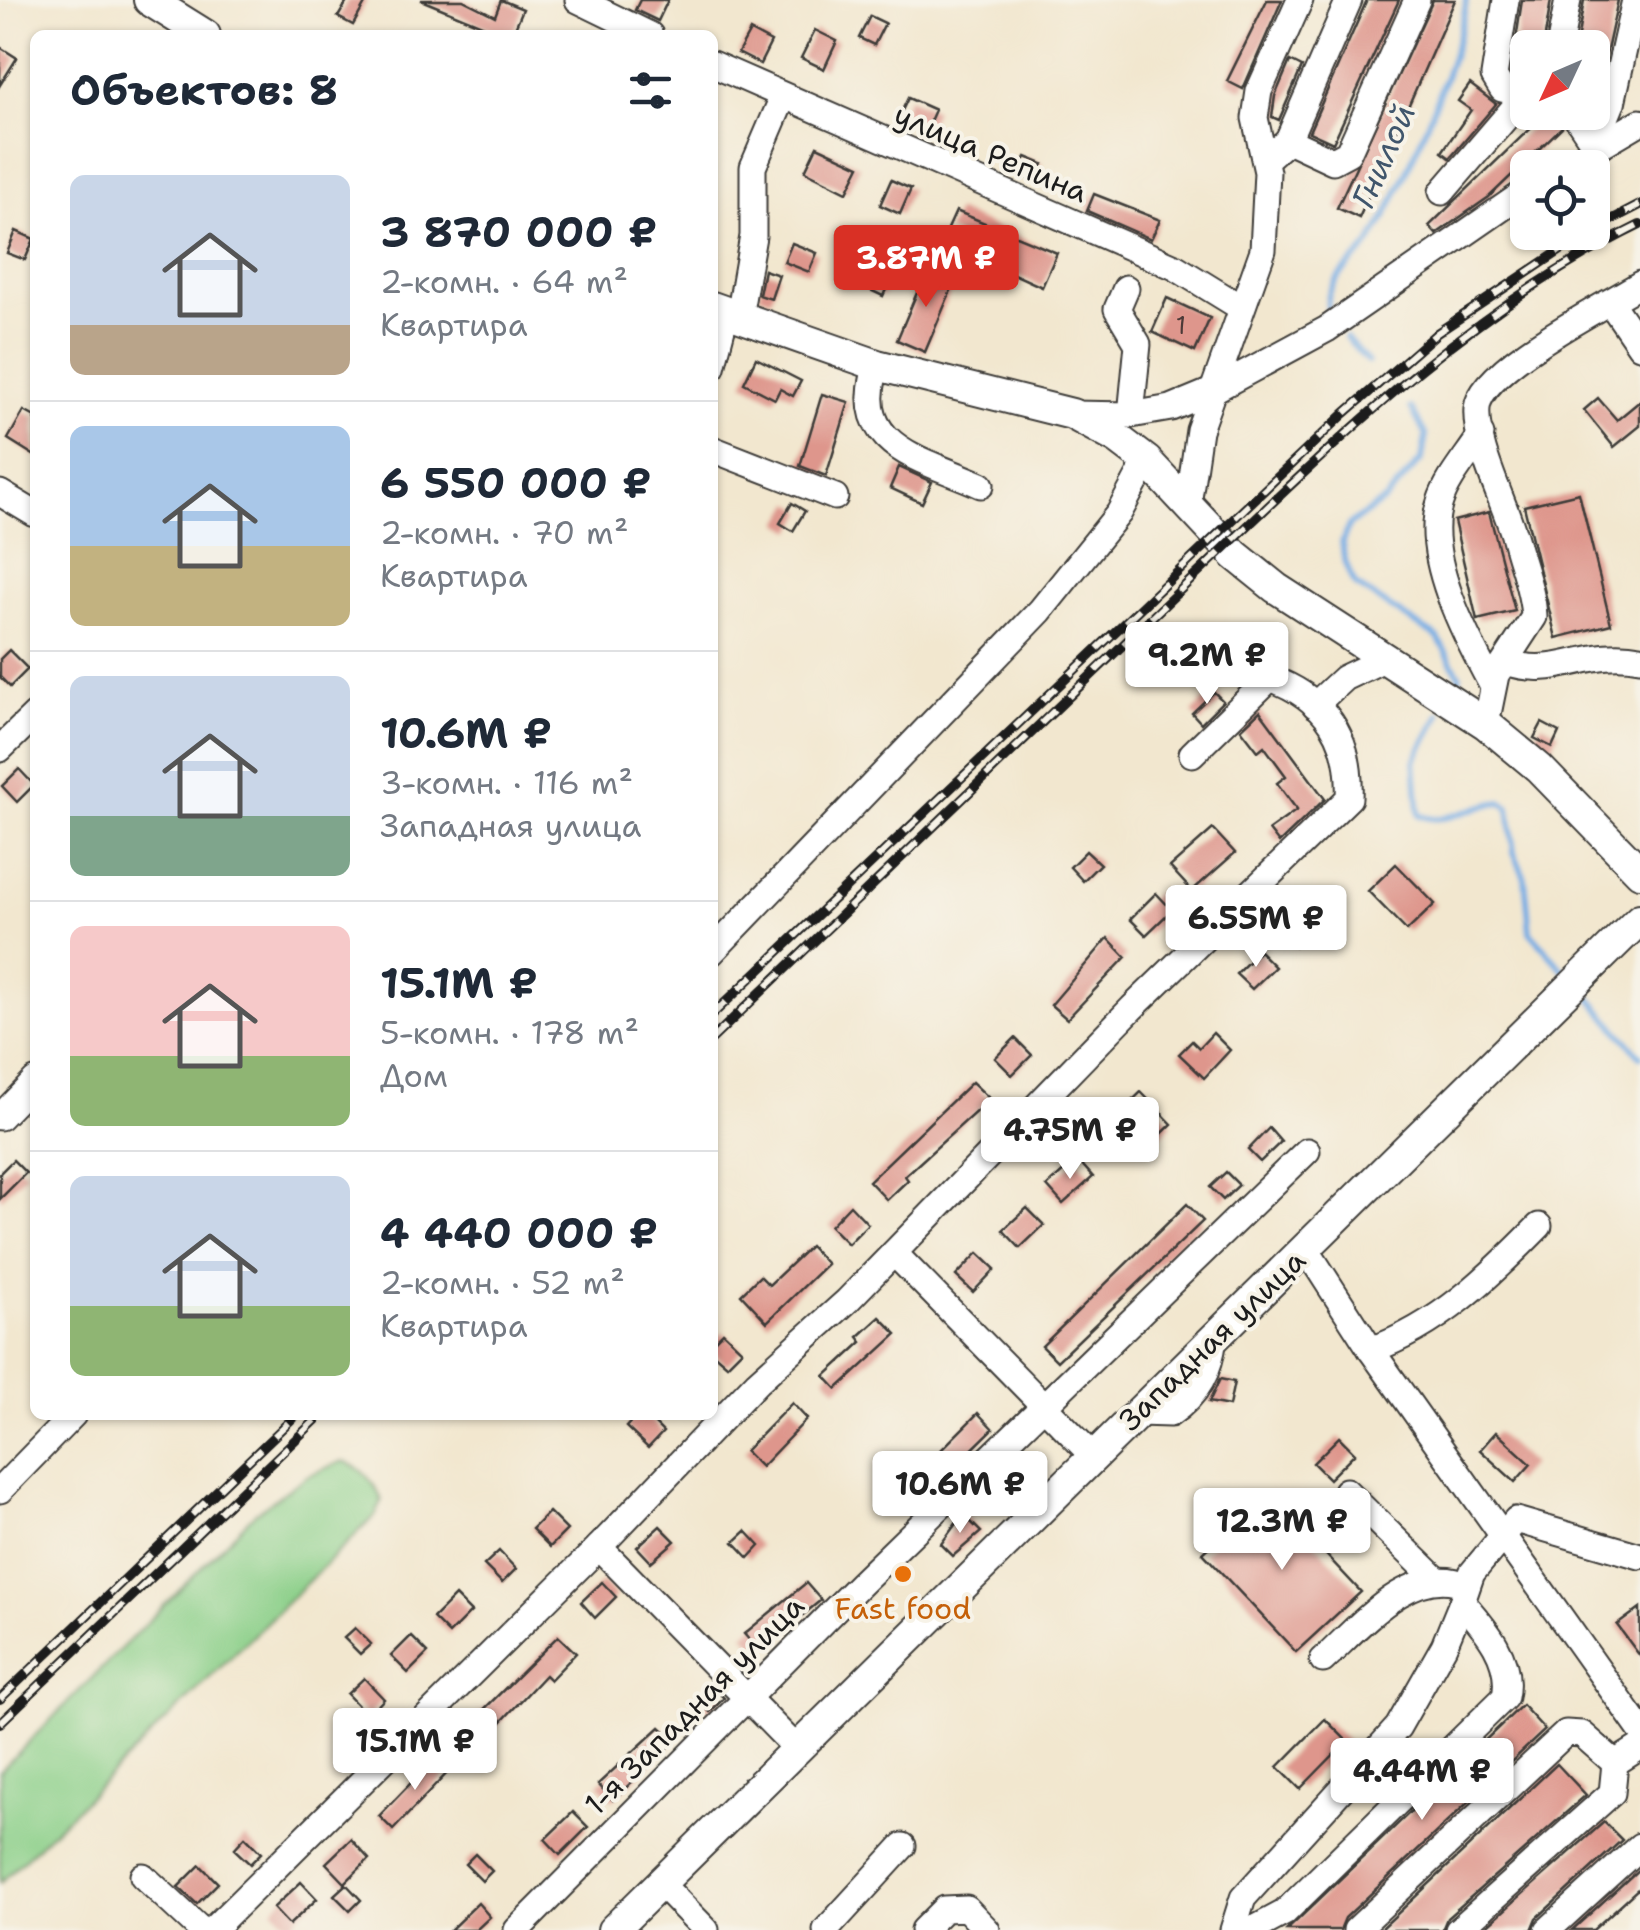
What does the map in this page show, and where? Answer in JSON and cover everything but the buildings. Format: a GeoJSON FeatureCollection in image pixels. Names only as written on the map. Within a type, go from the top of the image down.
{"type":"FeatureCollection","features":[{"type":"Feature","properties":{"kind":"main road"},"geometry":{"type":"LineString","coordinates":[[149,0],[197,30]]}},
{"type":"Feature","properties":{"kind":"main road"},"geometry":{"type":"LineString","coordinates":[[726,312],[876,364],[1072,414],[1147,462],[1235,555],[1276,588],[1486,724],[1634,856]]}},
{"type":"Feature","properties":{"kind":"main road","name":"Западная улица"},"geometry":{"type":"LineString","coordinates":[[613,1930],[1640,919]]}},
{"type":"Feature","properties":{"kind":"street"},"geometry":{"type":"LineString","coordinates":[[578,0],[640,30]]}},
{"type":"Feature","properties":{"kind":"street"},"geometry":{"type":"LineString","coordinates":[[1188,505],[1200,430],[1263,250],[1265,160],[1254,118],[1259,90],[1300,0]]}},
{"type":"Feature","properties":{"kind":"street"},"geometry":{"type":"LineString","coordinates":[[1265,160],[1288,140],[1350,0]]}},
{"type":"Feature","properties":{"kind":"street"},"geometry":{"type":"LineString","coordinates":[[1288,140],[1333,161],[1348,153],[1417,0]]}},
{"type":"Feature","properties":{"kind":"street"},"geometry":{"type":"LineString","coordinates":[[1506,0],[1494,76],[1502,88],[1510,90]]}},
{"type":"Feature","properties":{"kind":"street"},"geometry":{"type":"LineString","coordinates":[[1562,30],[1568,0]]}},
{"type":"Feature","properties":{"kind":"street"},"geometry":{"type":"LineString","coordinates":[[1595,146],[1612,103],[1635,0]]}},
{"type":"Feature","properties":{"kind":"street","name":"улица Репина"},"geometry":{"type":"LineString","coordinates":[[718,67],[1175,267],[1240,307]]}},
{"type":"Feature","properties":{"kind":"street"},"geometry":{"type":"LineString","coordinates":[[718,343],[753,236],[754,167],[784,96]]}},
{"type":"Feature","properties":{"kind":"street"},"geometry":{"type":"LineString","coordinates":[[1442,192],[1510,114]]}},
{"type":"Feature","properties":{"kind":"street"},"geometry":{"type":"LineString","coordinates":[[1589,150],[1640,122]]}},
{"type":"Feature","properties":{"kind":"street"},"geometry":{"type":"LineString","coordinates":[[1585,130],[1595,146]]}},
{"type":"Feature","properties":{"kind":"street"},"geometry":{"type":"LineString","coordinates":[[1072,414],[1131,415],[1172,408],[1212,390],[1327,330],[1510,203]]}},
{"type":"Feature","properties":{"kind":"street"},"geometry":{"type":"LineString","coordinates":[[1486,724],[1492,685],[1531,624],[1534,609],[1510,518],[1481,436],[1477,407],[1484,391],[1508,366],[1640,284]]}},
{"type":"Feature","properties":{"kind":"street"},"geometry":{"type":"LineString","coordinates":[[1126,288],[1117,309],[1138,344],[1131,415]]}},
{"type":"Feature","properties":{"kind":"street"},"geometry":{"type":"LineString","coordinates":[[1610,302],[1640,346]]}},
{"type":"Feature","properties":{"kind":"street"},"geometry":{"type":"LineString","coordinates":[[876,364],[867,405],[876,426],[897,448],[981,485]]}},
{"type":"Feature","properties":{"kind":"street"},"geometry":{"type":"LineString","coordinates":[[1481,436],[1440,501],[1436,540],[1460,624],[1492,685]]}},
{"type":"Feature","properties":{"kind":"street"},"geometry":{"type":"LineString","coordinates":[[718,452],[835,497]]}},
{"type":"Feature","properties":{"kind":"street"},"geometry":{"type":"LineString","coordinates":[[718,946],[1040,611],[1119,514],[1147,462]]}},
{"type":"Feature","properties":{"kind":"street"},"geometry":{"type":"LineString","coordinates":[[0,493],[30,511]]}},
{"type":"Feature","properties":{"kind":"street"},"geometry":{"type":"LineString","coordinates":[[1506,662],[1533,672],[1593,656],[1640,658]]}},
{"type":"Feature","properties":{"kind":"street"},"geometry":{"type":"LineString","coordinates":[[1315,705],[1344,678],[1382,660]]}},
{"type":"Feature","properties":{"kind":"street"},"geometry":{"type":"LineString","coordinates":[[212,1930],[599,1547],[757,1382],[894,1253],[1132,1008],[1350,798],[1350,758],[1339,734],[1315,705],[1270,678],[1192,754]]}},
{"type":"Feature","properties":{"kind":"street"},"geometry":{"type":"LineString","coordinates":[[0,749],[30,720]]}},
{"type":"Feature","properties":{"kind":"street"},"geometry":{"type":"LineString","coordinates":[[0,1117],[30,1086]]}},
{"type":"Feature","properties":{"kind":"street","name":"1-я Западная улица"},"geometry":{"type":"LineString","coordinates":[[518,1930],[746,1698],[1307,1152]]}},
{"type":"Feature","properties":{"kind":"street"},"geometry":{"type":"LineString","coordinates":[[1371,1350],[1408,1336],[1482,1284],[1538,1226]]}},
{"type":"Feature","properties":{"kind":"street"},"geometry":{"type":"LineString","coordinates":[[1306,1249],[1371,1350],[1504,1532],[1640,1729]]}},
{"type":"Feature","properties":{"kind":"street"},"geometry":{"type":"LineString","coordinates":[[894,1253],[1094,1456]]}},
{"type":"Feature","properties":{"kind":"street"},"geometry":{"type":"LineString","coordinates":[[0,1490],[69,1420]]}},
{"type":"Feature","properties":{"kind":"street"},"geometry":{"type":"LineString","coordinates":[[1346,1490],[1436,1578],[1464,1594],[1500,1652],[1509,1680],[1506,1697],[1284,1913],[1256,1928],[1237,1930],[1243,1898],[1398,1728],[1444,1646],[1464,1594],[1516,1520],[1527,1520],[1640,1556]]}},
{"type":"Feature","properties":{"kind":"street"},"geometry":{"type":"LineString","coordinates":[[599,1547],[798,1749]]}},
{"type":"Feature","properties":{"kind":"street"},"geometry":{"type":"LineString","coordinates":[[1323,1660],[1383,1605],[1436,1578]]}},
{"type":"Feature","properties":{"kind":"street"},"geometry":{"type":"LineString","coordinates":[[1356,1930],[1566,1733],[1582,1734],[1614,1763]]}},
{"type":"Feature","properties":{"kind":"street"},"geometry":{"type":"LineString","coordinates":[[1614,1763],[1640,1747]]}},
{"type":"Feature","properties":{"kind":"street"},"geometry":{"type":"LineString","coordinates":[[1458,1930],[1612,1794],[1614,1763]]}},
{"type":"Feature","properties":{"kind":"street"},"geometry":{"type":"LineString","coordinates":[[826,1930],[904,1846]]}},
{"type":"Feature","properties":{"kind":"street"},"geometry":{"type":"LineString","coordinates":[[1548,1930],[1640,1846]]}},
{"type":"Feature","properties":{"kind":"street"},"geometry":{"type":"LineString","coordinates":[[144,1876],[201,1930]]}},
{"type":"Feature","properties":{"kind":"street"},"geometry":{"type":"LineString","coordinates":[[660,1883],[706,1930]]}},
{"type":"Feature","properties":{"kind":"street"},"geometry":{"type":"LineString","coordinates":[[923,1930],[944,1909],[966,1908],[987,1930]]}},
{"type":"Feature","properties":{"kind":"green space"},"geometry":{"type":"Polygon","coordinates":[[[343,1461],[362,1471],[375,1486],[382,1500],[376,1515],[0,1883],[0,1771],[255,1513],[307,1476],[343,1461]]]}},
{"type":"Feature","properties":{"kind":"waterway","name":"Гнилой"},"geometry":{"type":"LineString","coordinates":[[1330,317],[1328,305],[1333,285],[1371,242],[1412,161],[1442,86],[1466,0]]}},
{"type":"Feature","properties":{"kind":"waterway","name":"Гнилой"},"geometry":{"type":"LineString","coordinates":[[1346,338],[1368,362]]}},
{"type":"Feature","properties":{"kind":"waterway","name":"Гнилой"},"geometry":{"type":"LineString","coordinates":[[1411,408],[1426,436],[1422,459],[1385,500],[1349,525],[1342,542],[1344,559],[1355,585],[1438,638],[1460,676],[1455,688]]}},
{"type":"Feature","properties":{"kind":"waterway","name":"Гнилой"},"geometry":{"type":"LineString","coordinates":[[1440,714],[1415,761],[1419,815],[1450,817],[1502,802],[1509,807],[1514,852],[1525,878],[1530,932],[1571,978]]}},
{"type":"Feature","properties":{"kind":"waterway","name":"Гнилой"},"geometry":{"type":"LineString","coordinates":[[1583,990],[1640,1056]]}},
{"type":"Feature","properties":{"kind":"railway"},"geometry":{"type":"LineString","coordinates":[[1610,221],[1640,205]]}},
{"type":"Feature","properties":{"kind":"railway"},"geometry":{"type":"LineString","coordinates":[[718,1033],[1338,441],[1452,345],[1512,301],[1640,225]]}},
{"type":"Feature","properties":{"kind":"railway"},"geometry":{"type":"LineString","coordinates":[[718,1009],[1344,414],[1437,333],[1561,250]]}},
{"type":"Feature","properties":{"kind":"railway"},"geometry":{"type":"LineString","coordinates":[[0,1699],[291,1420]]}},
{"type":"Feature","properties":{"kind":"railway"},"geometry":{"type":"LineString","coordinates":[[0,1723],[316,1420]]}},
{"type":"Feature","properties":{"kind":"place","name":"Fast food"},"geometry":{"type":"Point","coordinates":[903,1574]}}]}
